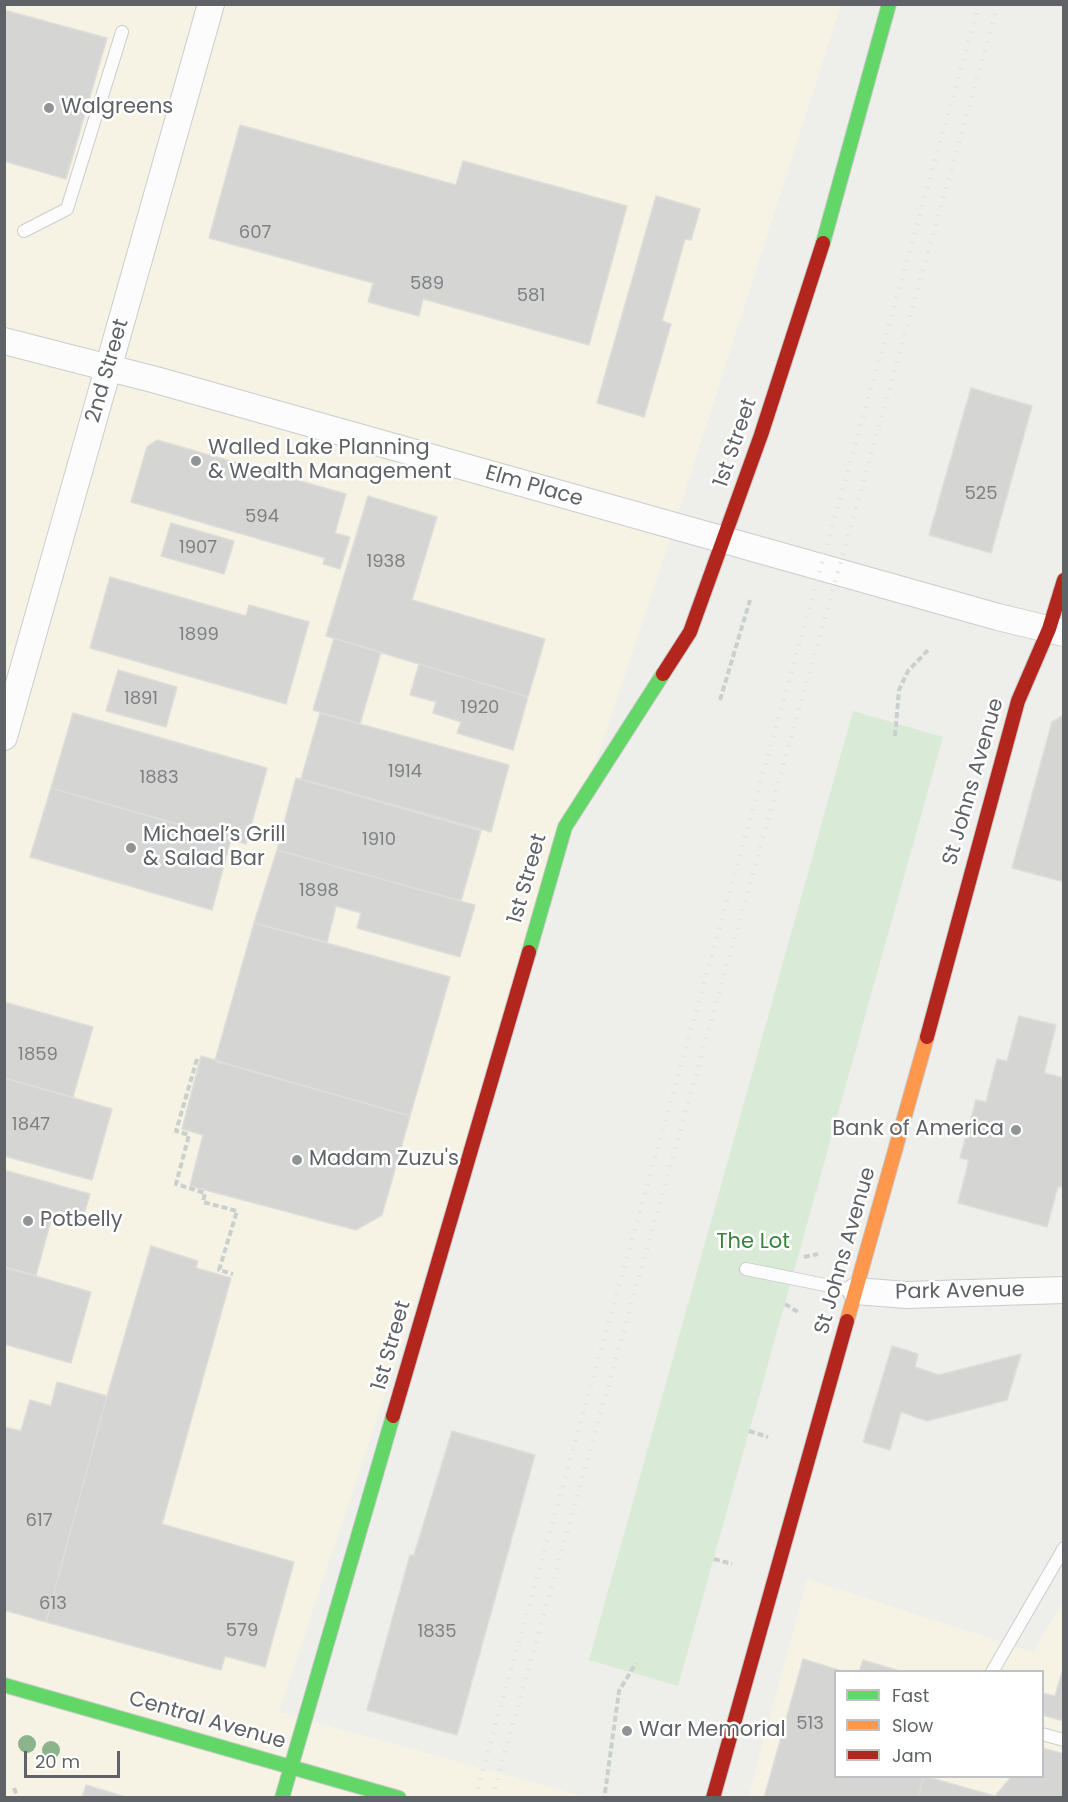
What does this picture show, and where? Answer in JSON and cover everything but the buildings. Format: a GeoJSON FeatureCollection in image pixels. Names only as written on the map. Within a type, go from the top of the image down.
{"type":"FeatureCollection","features":[{"type":"Feature","properties":{"kind":"street","name":"2nd Street"},"geometry":{"type":"LineString","coordinates":[[4,737],[211,4]]}},
{"type":"Feature","properties":{"kind":"street","name":"1st Street"},"geometry":{"type":"LineString","coordinates":[[282,1797],[565,827],[690,632],[724,540],[817,266],[889,4]]}},
{"type":"Feature","properties":{"kind":"street","name":"Elm Place"},"geometry":{"type":"LineString","coordinates":[[4,341],[107,367],[998,617],[1056,631]]}},
{"type":"Feature","properties":{"kind":"street","name":"St Johns Avenue"},"geometry":{"type":"LineString","coordinates":[[713,1797],[856,1291],[1018,701],[1056,631],[1064,580]]}},
{"type":"Feature","properties":{"kind":"street","name":"Park Avenue"},"geometry":{"type":"LineString","coordinates":[[856,1291],[906,1295],[1064,1290]]}},
{"type":"Feature","properties":{"kind":"street","name":"Central Avenue"},"geometry":{"type":"LineString","coordinates":[[4,1685],[399,1797]]}},
{"type":"Feature","properties":{"kind":"lane"},"geometry":{"type":"LineString","coordinates":[[24,231],[67,209],[122,32]]}},
{"type":"Feature","properties":{"kind":"lane"},"geometry":{"type":"LineString","coordinates":[[746,1269],[856,1291]]}},
{"type":"Feature","properties":{"kind":"lane"},"geometry":{"type":"LineString","coordinates":[[993,1670],[1064,1548]]}},
{"type":"Feature","properties":{"kind":"lane"},"geometry":{"type":"LineString","coordinates":[[1044,1735],[1064,1740]]}},
{"type":"Feature","properties":{"kind":"path"},"geometry":{"type":"LineString","coordinates":[[720,700],[750,600]]}},
{"type":"Feature","properties":{"kind":"path"},"geometry":{"type":"LineString","coordinates":[[895,736],[899,690],[908,671],[928,650]]}},
{"type":"Feature","properties":{"kind":"path"},"geometry":{"type":"LineString","coordinates":[[197,1059],[176,1131],[189,1135],[176,1184],[205,1193],[203,1202],[237,1211],[219,1270],[234,1274]]}},
{"type":"Feature","properties":{"kind":"path"},"geometry":{"type":"LineString","coordinates":[[784,1304],[798,1312]]}},
{"type":"Feature","properties":{"kind":"path"},"geometry":{"type":"LineString","coordinates":[[749,1431],[768,1437]]}},
{"type":"Feature","properties":{"kind":"path"},"geometry":{"type":"LineString","coordinates":[[714,1559],[732,1564]]}},
{"type":"Feature","properties":{"kind":"path"},"geometry":{"type":"LineString","coordinates":[[605,1793],[619,1691],[636,1663]]}},
{"type":"Feature","properties":{"kind":"path"},"geometry":{"type":"LineString","coordinates":[[14,1788],[18,1797]]}},
{"type":"Feature","properties":{"kind":"shaded area"},"geometry":{"type":"Polygon","coordinates":[[[5,5],[841,5],[661,567],[279,1712],[587,1797],[5,1798],[5,5]]]}},
{"type":"Feature","properties":{"kind":"shaded area"},"geometry":{"type":"Polygon","coordinates":[[[807,1579],[1033,1652],[1063,1602],[1063,1797],[748,1798],[807,1579]]]}},
{"type":"Feature","properties":{"kind":"green space","name":"The Lot"},"geometry":{"type":"Polygon","coordinates":[[[853,711],[943,737],[678,1686],[589,1660],[853,711]]]}},
{"type":"Feature","properties":{"kind":"railway"},"geometry":{"type":"LineString","coordinates":[[475,1798],[979,4]]}},
{"type":"Feature","properties":{"kind":"railway"},"geometry":{"type":"LineString","coordinates":[[492,1798],[998,4]]}},
{"type":"Feature","properties":{"kind":"traffic: fast"},"geometry":{"type":"LineString","coordinates":[[823,243],[889,4]]}},
{"type":"Feature","properties":{"kind":"traffic: fast"},"geometry":{"type":"LineString","coordinates":[[529,952],[565,827],[663,674]]}},
{"type":"Feature","properties":{"kind":"traffic: fast"},"geometry":{"type":"LineString","coordinates":[[282,1798],[393,1416]]}},
{"type":"Feature","properties":{"kind":"traffic: fast"},"geometry":{"type":"LineString","coordinates":[[4,1685],[399,1798]]}},
{"type":"Feature","properties":{"kind":"traffic: slow"},"geometry":{"type":"LineString","coordinates":[[847,1321],[927,1037]]}},
{"type":"Feature","properties":{"kind":"traffic: jam"},"geometry":{"type":"LineString","coordinates":[[663,674],[690,632],[761,435],[823,243]]}},
{"type":"Feature","properties":{"kind":"traffic: jam"},"geometry":{"type":"LineString","coordinates":[[927,1037],[1018,701],[1049,629],[1064,580]]}},
{"type":"Feature","properties":{"kind":"traffic: jam"},"geometry":{"type":"LineString","coordinates":[[393,1416],[529,952]]}},
{"type":"Feature","properties":{"kind":"traffic: jam"},"geometry":{"type":"LineString","coordinates":[[713,1798],[847,1321]]}},
{"type":"Feature","properties":{"kind":"place","name":"Walgreens"},"geometry":{"type":"Point","coordinates":[49,108]}},
{"type":"Feature","properties":{"kind":"place","name":"Walled Lake Planning & Wealth Management"},"geometry":{"type":"Point","coordinates":[196,461]}},
{"type":"Feature","properties":{"kind":"place","name":"Michael’s Grill & Salad Bar"},"geometry":{"type":"Point","coordinates":[131,848]}},
{"type":"Feature","properties":{"kind":"place","name":"Bank of America"},"geometry":{"type":"Point","coordinates":[1016,1130]}},
{"type":"Feature","properties":{"kind":"place","name":"Madam Zuzu's"},"geometry":{"type":"Point","coordinates":[297,1160]}},
{"type":"Feature","properties":{"kind":"place","name":"Potbelly"},"geometry":{"type":"Point","coordinates":[28,1221]}},
{"type":"Feature","properties":{"kind":"place","name":"War Memorial"},"geometry":{"type":"Point","coordinates":[627,1731]}}]}
